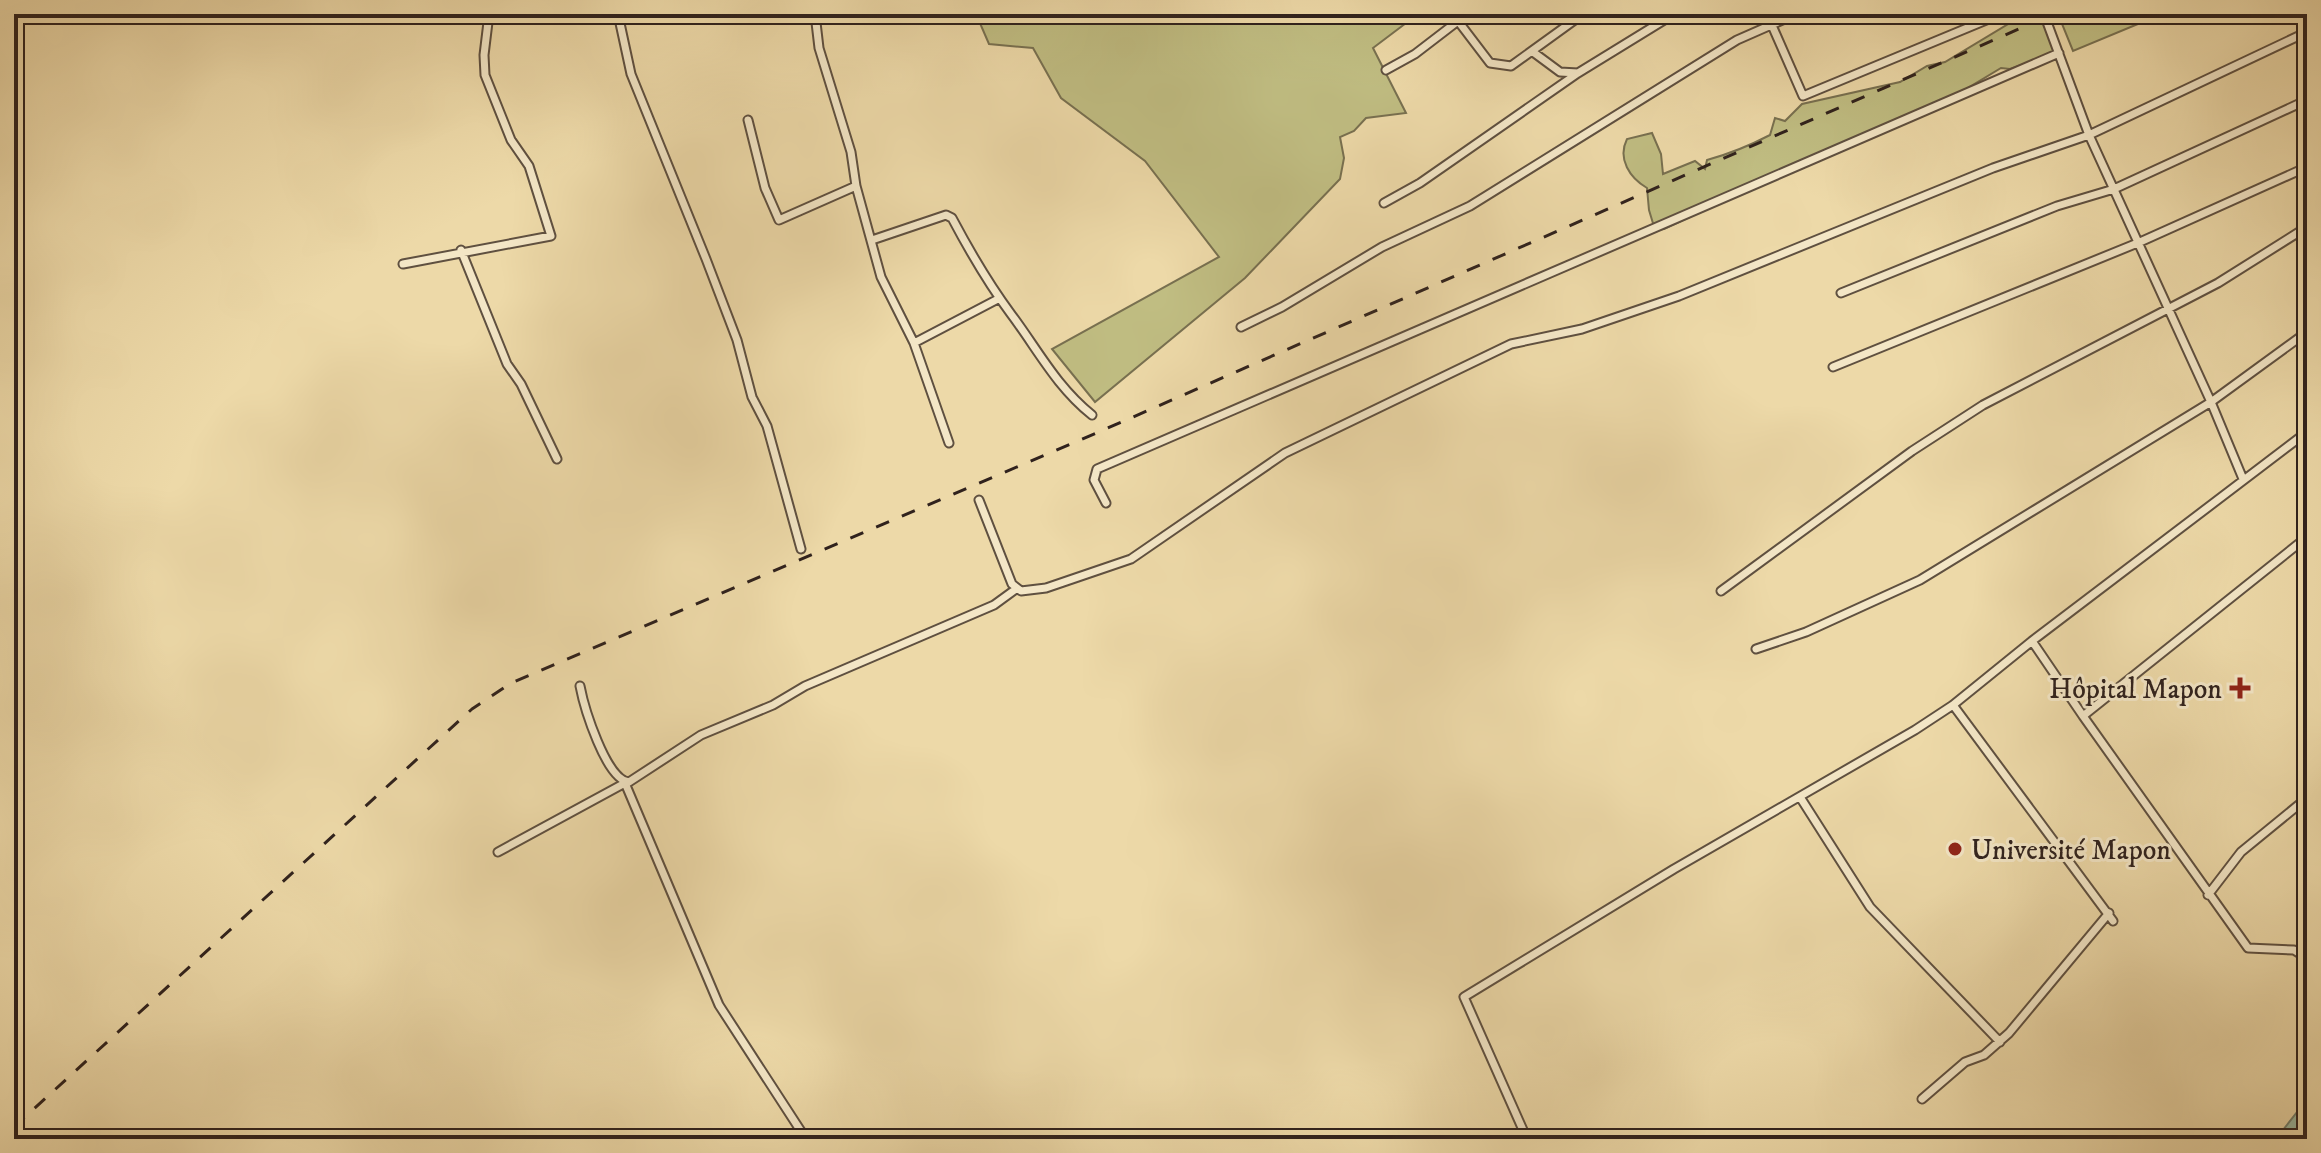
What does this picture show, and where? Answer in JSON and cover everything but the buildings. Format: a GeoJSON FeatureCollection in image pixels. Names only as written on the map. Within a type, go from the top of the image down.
{"type":"FeatureCollection","features":[{"type":"Feature","properties":{"kind":"street"},"geometry":{"type":"LineString","coordinates":[[403,264],[461,250],[551,236],[529,166],[511,140],[485,75],[489,14]]}},
{"type":"Feature","properties":{"kind":"street"},"geometry":{"type":"LineString","coordinates":[[618,14],[631,74],[737,340],[752,397],[767,426],[801,549]]}},
{"type":"Feature","properties":{"kind":"street"},"geometry":{"type":"LineString","coordinates":[[815,14],[819,48],[851,152],[856,186],[881,277],[914,343],[949,443]]}},
{"type":"Feature","properties":{"kind":"street"},"geometry":{"type":"LineString","coordinates":[[1386,70],[1407,59],[1456,17],[1470,14]]}},
{"type":"Feature","properties":{"kind":"street"},"geometry":{"type":"LineString","coordinates":[[1456,17],[1494,65],[1511,66],[1583,14]]}},
{"type":"Feature","properties":{"kind":"street"},"geometry":{"type":"LineString","coordinates":[[1384,203],[1420,183],[1578,73],[1674,14]]}},
{"type":"Feature","properties":{"kind":"street"},"geometry":{"type":"LineString","coordinates":[[1767,14],[1803,96],[1810,96],[2001,14]]}},
{"type":"Feature","properties":{"kind":"street"},"geometry":{"type":"LineString","coordinates":[[1241,327],[1405,235],[1470,206],[1737,40],[1796,14]]}},
{"type":"Feature","properties":{"kind":"street"},"geometry":{"type":"LineString","coordinates":[[2044,14],[2089,135],[2170,307],[2243,479]]}},
{"type":"Feature","properties":{"kind":"street"},"geometry":{"type":"LineString","coordinates":[[1016,589],[1026,592],[1046,588],[1131,559],[1285,453],[1511,344],[1624,316],[1993,168],[2089,135],[2307,32]]}},
{"type":"Feature","properties":{"kind":"street"},"geometry":{"type":"LineString","coordinates":[[1533,52],[1560,72],[1578,73]]}},
{"type":"Feature","properties":{"kind":"street"},"geometry":{"type":"LineString","coordinates":[[1106,503],[1094,480],[1097,469],[2059,53]]}},
{"type":"Feature","properties":{"kind":"street"},"geometry":{"type":"LineString","coordinates":[[1841,293],[2057,206],[2114,189],[2307,100]]}},
{"type":"Feature","properties":{"kind":"street"},"geometry":{"type":"LineString","coordinates":[[748,120],[765,188],[779,220],[856,186]]}},
{"type":"Feature","properties":{"kind":"street"},"geometry":{"type":"LineString","coordinates":[[1833,367],[2140,242],[2307,167]]}},
{"type":"Feature","properties":{"kind":"street"},"geometry":{"type":"LineString","coordinates":[[872,240],[930,218],[949,216],[998,299],[1060,387],[1092,415]]}},
{"type":"Feature","properties":{"kind":"street"},"geometry":{"type":"LineString","coordinates":[[1721,591],[1912,451],[1983,405],[2241,270],[2306,230]]}},
{"type":"Feature","properties":{"kind":"street"},"geometry":{"type":"LineString","coordinates":[[461,250],[507,364],[557,459]]}},
{"type":"Feature","properties":{"kind":"street"},"geometry":{"type":"LineString","coordinates":[[914,343],[998,299]]}},
{"type":"Feature","properties":{"kind":"street"},"geometry":{"type":"LineString","coordinates":[[1756,649],[1806,632],[1920,580],[2211,402],[2307,332]]}},
{"type":"Feature","properties":{"kind":"street"},"geometry":{"type":"LineString","coordinates":[[1527,1139],[1464,997],[1953,705],[2032,641],[2307,432]]}},
{"type":"Feature","properties":{"kind":"street"},"geometry":{"type":"LineString","coordinates":[[979,500],[1016,589]]}},
{"type":"Feature","properties":{"kind":"street"},"geometry":{"type":"LineString","coordinates":[[2083,716],[2307,537]]}},
{"type":"Feature","properties":{"kind":"street"},"geometry":{"type":"LineString","coordinates":[[498,852],[625,783],[701,735],[773,705],[805,686],[994,605],[1016,589]]}},
{"type":"Feature","properties":{"kind":"street"},"geometry":{"type":"LineString","coordinates":[[2032,641],[2248,948],[2294,950],[2307,958]]}},
{"type":"Feature","properties":{"kind":"street"},"geometry":{"type":"LineString","coordinates":[[580,686],[599,743],[625,783],[719,1005],[806,1139]]}},
{"type":"Feature","properties":{"kind":"street"},"geometry":{"type":"LineString","coordinates":[[1953,705],[2113,921]]}},
{"type":"Feature","properties":{"kind":"street"},"geometry":{"type":"LineString","coordinates":[[1800,797],[1870,907],[2000,1042]]}},
{"type":"Feature","properties":{"kind":"street"},"geometry":{"type":"LineString","coordinates":[[2208,895],[2241,852],[2307,798]]}},
{"type":"Feature","properties":{"kind":"street"},"geometry":{"type":"LineString","coordinates":[[1922,1099],[1965,1062],[1984,1055],[2000,1042],[2109,913]]}},
{"type":"Feature","properties":{"kind":"street"},"geometry":{"type":"LineString","coordinates":[[2307,1014],[2307,1022]]}},
{"type":"Feature","properties":{"kind":"shaded area"},"geometry":{"type":"Polygon","coordinates":[[[976,14],[1418,14],[1373,48],[1406,113],[1366,118],[1354,131],[1340,137],[1344,158],[1340,179],[1245,278],[1095,402],[1052,349],[1219,257],[1145,161],[1061,98],[1033,48],[989,44],[976,14]]]}},
{"type":"Feature","properties":{"kind":"shaded area"},"geometry":{"type":"Polygon","coordinates":[[[2035,14],[2047,14],[2058,52],[2010,69],[2001,68],[1966,89],[1664,229],[1655,230],[1647,188],[1635,179],[1624,161],[1627,139],[1652,133],[1661,154],[1663,174],[1695,161],[1705,169],[1707,160],[1770,135],[1775,118],[1785,121],[1802,104],[1900,82],[1927,66],[1945,62],[2010,23],[2035,14]]]}},
{"type":"Feature","properties":{"kind":"shaded area"},"geometry":{"type":"Polygon","coordinates":[[[2058,14],[2162,14],[2073,51],[2058,14]]]}},
{"type":"Feature","properties":{"kind":"shaded area"},"geometry":{"type":"Polygon","coordinates":[[[2307,1087],[2307,1139],[2276,1139],[2297,1112],[2307,1087]]]}},
{"type":"Feature","properties":{"kind":"railway"},"geometry":{"type":"LineString","coordinates":[[14,1127],[472,709],[511,683],[1101,431],[2053,14]]}},
{"type":"Feature","properties":{"kind":"place","name":"Hôpital Mapon"},"geometry":{"type":"Point","coordinates":[2240,688]}},
{"type":"Feature","properties":{"kind":"place","name":"Université Mapon"},"geometry":{"type":"Point","coordinates":[1955,849]}}]}
